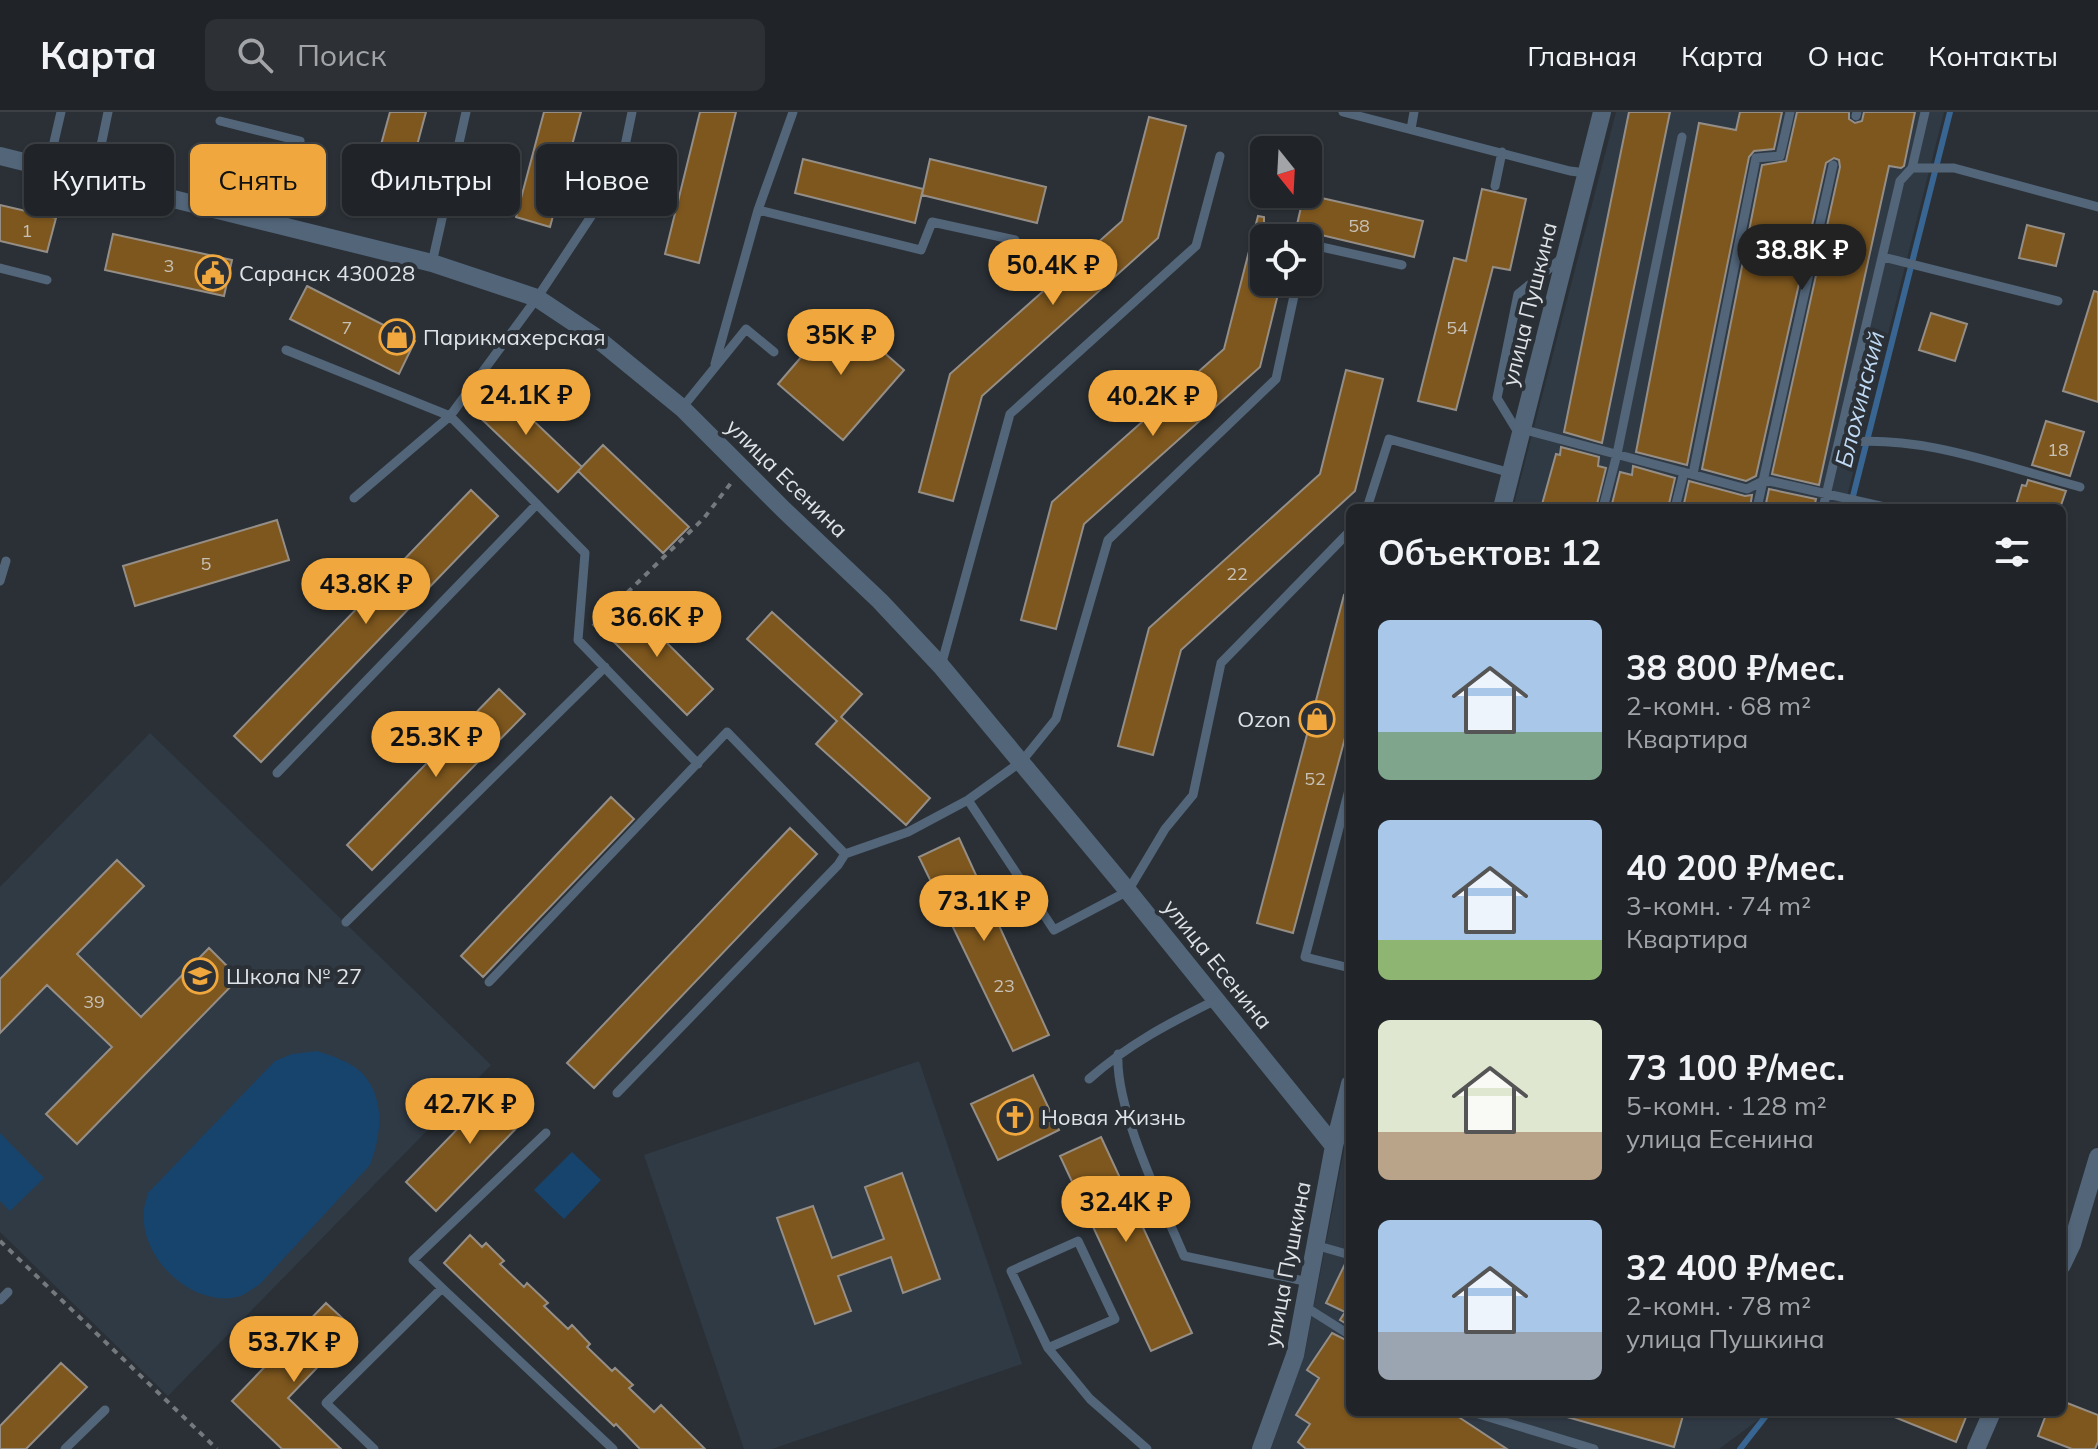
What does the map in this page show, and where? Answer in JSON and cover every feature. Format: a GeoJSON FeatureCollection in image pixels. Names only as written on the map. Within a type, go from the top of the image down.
{"type":"FeatureCollection","features":[{"type":"Feature","properties":{"kind":"street","name":"улица Пушкина"},"geometry":{"type":"LineString","coordinates":[[1503,504],[1602,112]]}},
{"type":"Feature","properties":{"kind":"street","name":"улица Есенина"},"geometry":{"type":"LineString","coordinates":[[0,156],[24,162]]}},
{"type":"Feature","properties":{"kind":"street","name":"улица Есенина"},"geometry":{"type":"LineString","coordinates":[[174,199],[432,263],[537,298],[594,336],[682,408],[880,601],[941,666],[1022,761],[1334,1146]]}},
{"type":"Feature","properties":{"kind":"street","name":"улица Пушкина"},"geometry":{"type":"LineString","coordinates":[[1261,1449],[1295,1355],[1334,1146],[1346,1100]]}},
{"type":"Feature","properties":{"kind":"street"},"geometry":{"type":"LineString","coordinates":[[2066,1257],[2098,1157]]}},
{"type":"Feature","properties":{"kind":"street"},"geometry":{"type":"LineString","coordinates":[[1976,1449],[1990,1416]]}},
{"type":"Feature","properties":{"kind":"lane"},"geometry":{"type":"LineString","coordinates":[[54,144],[61,112]]}},
{"type":"Feature","properties":{"kind":"lane"},"geometry":{"type":"LineString","coordinates":[[101,144],[108,112]]}},
{"type":"Feature","properties":{"kind":"lane"},"geometry":{"type":"LineString","coordinates":[[432,263],[466,112]]}},
{"type":"Feature","properties":{"kind":"lane"},"geometry":{"type":"LineString","coordinates":[[625,144],[632,112]]}},
{"type":"Feature","properties":{"kind":"lane"},"geometry":{"type":"LineString","coordinates":[[715,364],[758,210],[793,112]]}},
{"type":"Feature","properties":{"kind":"lane"},"geometry":{"type":"LineString","coordinates":[[1343,112],[1586,173]]}},
{"type":"Feature","properties":{"kind":"lane"},"geometry":{"type":"LineString","coordinates":[[1411,129],[1414,112]]}},
{"type":"Feature","properties":{"kind":"lane"},"geometry":{"type":"LineString","coordinates":[[1676,504],[1688,473],[1756,158],[1780,156],[1790,112]]}},
{"type":"Feature","properties":{"kind":"lane"},"geometry":{"type":"LineString","coordinates":[[1917,169],[1925,112]]}},
{"type":"Feature","properties":{"kind":"lane"},"geometry":{"type":"LineString","coordinates":[[220,121],[300,141],[283,226]]}},
{"type":"Feature","properties":{"kind":"lane"},"geometry":{"type":"LineString","coordinates":[[1604,504],[1682,137]]}},
{"type":"Feature","properties":{"kind":"lane"},"geometry":{"type":"LineString","coordinates":[[1495,186],[1502,152]]}},
{"type":"Feature","properties":{"kind":"lane"},"geometry":{"type":"LineString","coordinates":[[941,666],[1010,414],[1196,246],[1220,156]]}},
{"type":"Feature","properties":{"kind":"lane"},"geometry":{"type":"LineString","coordinates":[[1758,504],[1833,165]]}},
{"type":"Feature","properties":{"kind":"lane"},"geometry":{"type":"LineString","coordinates":[[1824,504],[1900,181],[1917,169],[1954,168],[2098,207]]}},
{"type":"Feature","properties":{"kind":"lane"},"geometry":{"type":"LineString","coordinates":[[758,210],[921,250],[932,222],[1015,240]]}},
{"type":"Feature","properties":{"kind":"lane"},"geometry":{"type":"LineString","coordinates":[[354,498],[450,416],[537,298],[591,216]]}},
{"type":"Feature","properties":{"kind":"lane"},"geometry":{"type":"LineString","coordinates":[[1322,247],[1402,265]]}},
{"type":"Feature","properties":{"kind":"lane"},"geometry":{"type":"LineString","coordinates":[[1566,254],[1518,294],[1497,398],[1521,433],[1617,454],[1747,489],[1765,480],[1874,504]]}},
{"type":"Feature","properties":{"kind":"lane"},"geometry":{"type":"LineString","coordinates":[[1883,257],[2058,301]]}},
{"type":"Feature","properties":{"kind":"lane"},"geometry":{"type":"LineString","coordinates":[[0,268],[47,280]]}},
{"type":"Feature","properties":{"kind":"lane"},"geometry":{"type":"LineString","coordinates":[[617,1093],[838,865],[845,854],[908,832],[968,800],[1022,761],[1056,719],[1108,540],[1276,379],[1294,296]]}},
{"type":"Feature","properties":{"kind":"lane"},"geometry":{"type":"LineString","coordinates":[[682,408],[746,329],[774,352]]}},
{"type":"Feature","properties":{"kind":"lane"},"geometry":{"type":"LineString","coordinates":[[286,350],[450,416],[585,553],[578,640],[698,764]]}},
{"type":"Feature","properties":{"kind":"lane"},"geometry":{"type":"LineString","coordinates":[[1368,504],[1389,439],[1511,473]]}},
{"type":"Feature","properties":{"kind":"lane"},"geometry":{"type":"LineString","coordinates":[[1839,443],[1890,440],[1926,446],[2080,487]]}},
{"type":"Feature","properties":{"kind":"lane"},"geometry":{"type":"LineString","coordinates":[[277,773],[537,504]]}},
{"type":"Feature","properties":{"kind":"lane"},"geometry":{"type":"LineString","coordinates":[[968,800],[1054,930],[1128,891],[1165,829],[1193,795],[1221,663],[1346,535]]}},
{"type":"Feature","properties":{"kind":"lane"},"geometry":{"type":"LineString","coordinates":[[0,581],[6,561]]}},
{"type":"Feature","properties":{"kind":"lane"},"geometry":{"type":"LineString","coordinates":[[346,922],[605,667]]}},
{"type":"Feature","properties":{"kind":"lane"},"geometry":{"type":"LineString","coordinates":[[489,982],[727,732],[845,854]]}},
{"type":"Feature","properties":{"kind":"lane"},"geometry":{"type":"LineString","coordinates":[[1346,801],[1305,957],[1346,967]]}},
{"type":"Feature","properties":{"kind":"lane"},"geometry":{"type":"LineString","coordinates":[[1089,1079],[1148,1034],[1216,1000]]}},
{"type":"Feature","properties":{"kind":"lane"},"geometry":{"type":"LineString","coordinates":[[1118,1054],[1117,1072],[1129,1119],[1184,1256],[1309,1282]]}},
{"type":"Feature","properties":{"kind":"lane"},"geometry":{"type":"LineString","coordinates":[[546,1133],[413,1260],[613,1449]]}},
{"type":"Feature","properties":{"kind":"lane"},"geometry":{"type":"LineString","coordinates":[[1048,1348],[1115,1319],[1078,1241],[1011,1271],[1048,1348],[1090,1399],[1147,1449]]}},
{"type":"Feature","properties":{"kind":"lane"},"geometry":{"type":"LineString","coordinates":[[1315,1245],[1346,1254]]}},
{"type":"Feature","properties":{"kind":"lane"},"geometry":{"type":"LineString","coordinates":[[374,1449],[326,1403],[442,1288]]}},
{"type":"Feature","properties":{"kind":"lane"},"geometry":{"type":"LineString","coordinates":[[1304,1306],[1346,1332]]}},
{"type":"Feature","properties":{"kind":"lane"},"geometry":{"type":"LineString","coordinates":[[65,1449],[105,1410]]}},
{"type":"Feature","properties":{"kind":"lane"},"geometry":{"type":"LineString","coordinates":[[1485,1416],[1594,1449]]}},
{"type":"Feature","properties":{"kind":"path"},"geometry":{"type":"LineString","coordinates":[[578,640],[704,518],[742,468]]}},
{"type":"Feature","properties":{"kind":"path"},"geometry":{"type":"LineString","coordinates":[[0,1241],[217,1449]]}},
{"type":"Feature","properties":{"kind":"shaded area"},"geometry":{"type":"Polygon","coordinates":[[[1616,112],[1944,112],[1845,504],[1514,504],[1616,112]]]}},
{"type":"Feature","properties":{"kind":"shaded area","name":"Школа № 27"},"geometry":{"type":"Polygon","coordinates":[[[150,733],[491,1065],[168,1396],[0,1232],[0,887],[150,733]]]}},
{"type":"Feature","properties":{"kind":"shaded area"},"geometry":{"type":"Polygon","coordinates":[[[317,1051],[353,1066],[370,1084],[378,1107],[379,1130],[370,1165],[259,1285],[237,1297],[220,1298],[186,1286],[171,1275],[150,1245],[144,1211],[148,1193],[275,1061],[292,1054],[317,1051]]]}},
{"type":"Feature","properties":{"kind":"shaded area"},"geometry":{"type":"Polygon","coordinates":[[[919,1061],[1022,1364],[772,1449],[744,1449],[644,1155],[919,1061]]]}},
{"type":"Feature","properties":{"kind":"shaded area"},"geometry":{"type":"Polygon","coordinates":[[[0,1133],[44,1178],[10,1211],[0,1201],[0,1133]]]}},
{"type":"Feature","properties":{"kind":"shaded area"},"geometry":{"type":"Polygon","coordinates":[[[1346,1139],[1346,1416],[1764,1416],[1719,1449],[1271,1449],[1305,1352],[1346,1139]]]}},
{"type":"Feature","properties":{"kind":"shaded area"},"geometry":{"type":"Polygon","coordinates":[[[572,1152],[601,1180],[564,1219],[534,1190],[572,1152]]]}},
{"type":"Feature","properties":{"kind":"building"},"geometry":{"type":"Polygon","coordinates":[[[390,112],[426,112],[417,144],[381,144],[390,112]]]}},
{"type":"Feature","properties":{"kind":"building"},"geometry":{"type":"Polygon","coordinates":[[[544,112],[581,112],[572,144],[536,144],[536,216],[553,216],[550,227],[516,217],[520,216],[520,202],[544,112]]]}},
{"type":"Feature","properties":{"kind":"building"},"geometry":{"type":"Polygon","coordinates":[[[700,112],[736,112],[699,263],[665,254],[674,216],[677,216],[700,112]]]}},
{"type":"Feature","properties":{"kind":"building"},"geometry":{"type":"Polygon","coordinates":[[[1629,112],[1670,112],[1602,443],[1564,432],[1629,112]]]}},
{"type":"Feature","properties":{"kind":"building"},"geometry":{"type":"Polygon","coordinates":[[[1740,112],[1782,112],[1774,149],[1754,151],[1749,157],[1687,465],[1636,452],[1699,123],[1736,130],[1740,112]]]}},
{"type":"Feature","properties":{"kind":"building"},"geometry":{"type":"Polygon","coordinates":[[[1797,112],[1849,112],[1849,119],[1855,123],[1862,121],[1864,112],[1915,112],[1904,166],[1889,166],[1819,485],[1772,474],[1840,167],[1839,160],[1834,158],[1826,163],[1756,476],[1746,481],[1702,469],[1762,165],[1786,161],[1797,112]]]}},
{"type":"Feature","properties":{"kind":"building"},"geometry":{"type":"Polygon","coordinates":[[[1149,117],[1186,126],[1158,238],[982,396],[953,501],[919,492],[950,374],[1122,221],[1149,117]]]}},
{"type":"Feature","properties":{"kind":"building"},"geometry":{"type":"Polygon","coordinates":[[[803,159],[923,189],[915,223],[795,193],[803,159]]]}},
{"type":"Feature","properties":{"kind":"building"},"geometry":{"type":"Polygon","coordinates":[[[930,159],[1046,187],[1037,223],[922,195],[930,159]]]}},
{"type":"Feature","properties":{"kind":"building"},"geometry":{"type":"Polygon","coordinates":[[[1482,189],[1526,199],[1510,270],[1493,267],[1456,410],[1418,401],[1454,258],[1466,261],[1482,189]]]}},
{"type":"Feature","properties":{"kind":"building"},"geometry":{"type":"Polygon","coordinates":[[[1322,198],[1423,221],[1414,257],[1322,235],[1322,224],[1297,224],[1301,208],[1322,208],[1322,198]]]}},
{"type":"Feature","properties":{"kind":"building"},"geometry":{"type":"Polygon","coordinates":[[[0,205],[24,211],[24,216],[56,218],[47,252],[0,241],[0,205]]]}},
{"type":"Feature","properties":{"kind":"building"},"geometry":{"type":"Polygon","coordinates":[[[1258,216],[1264,217],[1264,224],[1256,224],[1258,216]]]}},
{"type":"Feature","properties":{"kind":"building"},"geometry":{"type":"Polygon","coordinates":[[[2027,225],[2064,234],[2056,266],[2019,258],[2027,225]]]}},
{"type":"Feature","properties":{"kind":"building"},"geometry":{"type":"Polygon","coordinates":[[[113,234],[232,260],[224,296],[105,270],[113,234]]]}},
{"type":"Feature","properties":{"kind":"building"},"geometry":{"type":"Polygon","coordinates":[[[1250,247],[1250,296],[1278,296],[1260,367],[1084,524],[1056,629],[1021,620],[1052,502],[1224,349],[1250,247]]]}},
{"type":"Feature","properties":{"kind":"building"},"geometry":{"type":"Polygon","coordinates":[[[307,286],[415,341],[399,374],[290,319],[307,286]]]}},
{"type":"Feature","properties":{"kind":"building"},"geometry":{"type":"Polygon","coordinates":[[[2094,291],[2098,292],[2098,402],[2063,391],[2094,291]]]}},
{"type":"Feature","properties":{"kind":"building"},"geometry":{"type":"Polygon","coordinates":[[[839,313],[904,370],[843,440],[778,384],[839,313]]]}},
{"type":"Feature","properties":{"kind":"building"},"geometry":{"type":"Polygon","coordinates":[[[1931,313],[1967,324],[1955,361],[1919,350],[1931,313]]]}},
{"type":"Feature","properties":{"kind":"building"},"geometry":{"type":"Polygon","coordinates":[[[1346,370],[1383,379],[1355,491],[1181,650],[1153,755],[1118,746],[1149,628],[1320,474],[1346,370]]]}},
{"type":"Feature","properties":{"kind":"building"},"geometry":{"type":"Polygon","coordinates":[[[493,382],[582,467],[558,492],[469,407],[493,382]]]}},
{"type":"Feature","properties":{"kind":"building"},"geometry":{"type":"Polygon","coordinates":[[[2046,421],[2084,432],[2070,476],[2032,465],[2046,421]]]}},
{"type":"Feature","properties":{"kind":"building"},"geometry":{"type":"Polygon","coordinates":[[[603,445],[689,527],[663,553],[578,471],[603,445]]]}},
{"type":"Feature","properties":{"kind":"building"},"geometry":{"type":"Polygon","coordinates":[[[1561,447],[1599,457],[1598,466],[1606,468],[1597,504],[1542,504],[1556,454],[1560,455],[1561,447]]]}},
{"type":"Feature","properties":{"kind":"building"},"geometry":{"type":"Polygon","coordinates":[[[1633,466],[1675,478],[1669,504],[1612,504],[1620,472],[1632,475],[1633,466]]]}},
{"type":"Feature","properties":{"kind":"building"},"geometry":{"type":"Polygon","coordinates":[[[2028,480],[2066,491],[2061,504],[2016,504],[2022,485],[2026,486],[2028,480]]]}},
{"type":"Feature","properties":{"kind":"building"},"geometry":{"type":"Polygon","coordinates":[[[1689,481],[1745,496],[1752,495],[1751,504],[1684,504],[1689,481]]]}},
{"type":"Feature","properties":{"kind":"building"},"geometry":{"type":"Polygon","coordinates":[[[1769,489],[1816,499],[1815,504],[1766,504],[1769,489]]]}},
{"type":"Feature","properties":{"kind":"building"},"geometry":{"type":"Polygon","coordinates":[[[471,490],[498,516],[261,762],[234,736],[471,490]]]}},
{"type":"Feature","properties":{"kind":"building"},"geometry":{"type":"Polygon","coordinates":[[[277,520],[289,560],[135,606],[123,566],[277,520]]]}},
{"type":"Feature","properties":{"kind":"building"},"geometry":{"type":"Polygon","coordinates":[[[1346,595],[1346,734],[1293,933],[1257,923],[1346,595]]]}},
{"type":"Feature","properties":{"kind":"building"},"geometry":{"type":"Polygon","coordinates":[[[627,603],[713,689],[687,715],[601,629],[627,603]]]}},
{"type":"Feature","properties":{"kind":"building"},"geometry":{"type":"Polygon","coordinates":[[[772,612],[862,694],[841,717],[930,798],[906,825],[816,744],[837,721],[747,639],[772,612]]]}},
{"type":"Feature","properties":{"kind":"building"},"geometry":{"type":"Polygon","coordinates":[[[499,689],[525,714],[372,870],[347,845],[499,689]]]}},
{"type":"Feature","properties":{"kind":"building"},"geometry":{"type":"Polygon","coordinates":[[[611,797],[634,819],[483,977],[461,956],[611,797]]]}},
{"type":"Feature","properties":{"kind":"building"},"geometry":{"type":"Polygon","coordinates":[[[790,828],[817,854],[594,1088],[567,1063],[790,828]]]}},
{"type":"Feature","properties":{"kind":"building"},"geometry":{"type":"Polygon","coordinates":[[[959,838],[1049,1035],[1013,1051],[919,857],[959,838]]]}},
{"type":"Feature","properties":{"kind":"building"},"geometry":{"type":"Polygon","coordinates":[[[117,860],[144,886],[77,954],[141,1017],[209,948],[239,978],[77,1144],[46,1114],[112,1047],[47,985],[0,1033],[0,979],[117,860]]]}},
{"type":"Feature","properties":{"kind":"building","name":"Новая Жизнь"},"geometry":{"type":"Polygon","coordinates":[[[1033,1075],[1059,1130],[998,1160],[971,1104],[1033,1075]]]}},
{"type":"Feature","properties":{"kind":"building"},"geometry":{"type":"Polygon","coordinates":[[[503,1082],[533,1111],[436,1211],[406,1182],[503,1082]]]}},
{"type":"Feature","properties":{"kind":"building"},"geometry":{"type":"Polygon","coordinates":[[[1101,1137],[1192,1333],[1151,1351],[1060,1156],[1101,1137]]]}},
{"type":"Feature","properties":{"kind":"building"},"geometry":{"type":"Polygon","coordinates":[[[902,1173],[940,1279],[903,1293],[891,1257],[838,1276],[851,1311],[815,1324],[777,1218],[813,1206],[832,1258],[884,1239],[865,1187],[902,1173]]]}},
{"type":"Feature","properties":{"kind":"building"},"geometry":{"type":"Polygon","coordinates":[[[470,1235],[482,1247],[486,1243],[504,1261],[500,1264],[524,1287],[527,1283],[548,1303],[544,1306],[568,1329],[572,1325],[590,1344],[587,1347],[612,1371],[615,1368],[633,1385],[629,1388],[654,1412],[661,1405],[705,1449],[640,1449],[616,1424],[614,1426],[444,1263],[470,1235]]]}},
{"type":"Feature","properties":{"kind":"building"},"geometry":{"type":"Polygon","coordinates":[[[1346,1262],[1346,1324],[1340,1320],[1345,1312],[1326,1303],[1346,1262]]]}},
{"type":"Feature","properties":{"kind":"building"},"geometry":{"type":"Polygon","coordinates":[[[326,1303],[354,1329],[288,1398],[341,1449],[282,1449],[232,1401],[326,1303]]]}},
{"type":"Feature","properties":{"kind":"building"},"geometry":{"type":"Polygon","coordinates":[[[1332,1333],[1346,1340],[1346,1416],[1457,1416],[1507,1449],[1306,1449],[1298,1442],[1310,1424],[1296,1415],[1319,1378],[1307,1370],[1332,1333]]]}},
{"type":"Feature","properties":{"kind":"building"},"geometry":{"type":"Polygon","coordinates":[[[61,1363],[87,1387],[26,1449],[0,1449],[0,1426],[61,1363]]]}},
{"type":"Feature","properties":{"kind":"building"},"geometry":{"type":"Polygon","coordinates":[[[2066,1403],[2098,1415],[2095,1449],[2072,1449],[2038,1436],[2046,1416],[2066,1416],[2066,1403]]]}},
{"type":"Feature","properties":{"kind":"building"},"geometry":{"type":"Polygon","coordinates":[[[1567,1416],[1683,1416],[1674,1447],[1567,1416]]]}},
{"type":"Feature","properties":{"kind":"building"},"geometry":{"type":"Polygon","coordinates":[[[1892,1416],[1966,1416],[1956,1442],[1892,1416]]]}},
{"type":"Feature","properties":{"kind":"waterway","name":"Блохинский"},"geometry":{"type":"LineString","coordinates":[[1851,504],[1950,112]]}},
{"type":"Feature","properties":{"kind":"waterway","name":"Блохинский"},"geometry":{"type":"LineString","coordinates":[[1740,1449],[1766,1416]]}},
{"type":"Feature","properties":{"kind":"place","name":"Саранск 430028"},"geometry":{"type":"Point","coordinates":[213,273]}},
{"type":"Feature","properties":{"kind":"place","name":"Парикмахерская"},"geometry":{"type":"Point","coordinates":[397,337]}},
{"type":"Feature","properties":{"kind":"place","name":"Ozon"},"geometry":{"type":"Point","coordinates":[1317,719]}},
{"type":"Feature","properties":{"kind":"place","name":"Школа № 27"},"geometry":{"type":"Point","coordinates":[200,976]}},
{"type":"Feature","properties":{"kind":"place","name":"Новая Жизнь"},"geometry":{"type":"Point","coordinates":[1015,1117]}}]}
